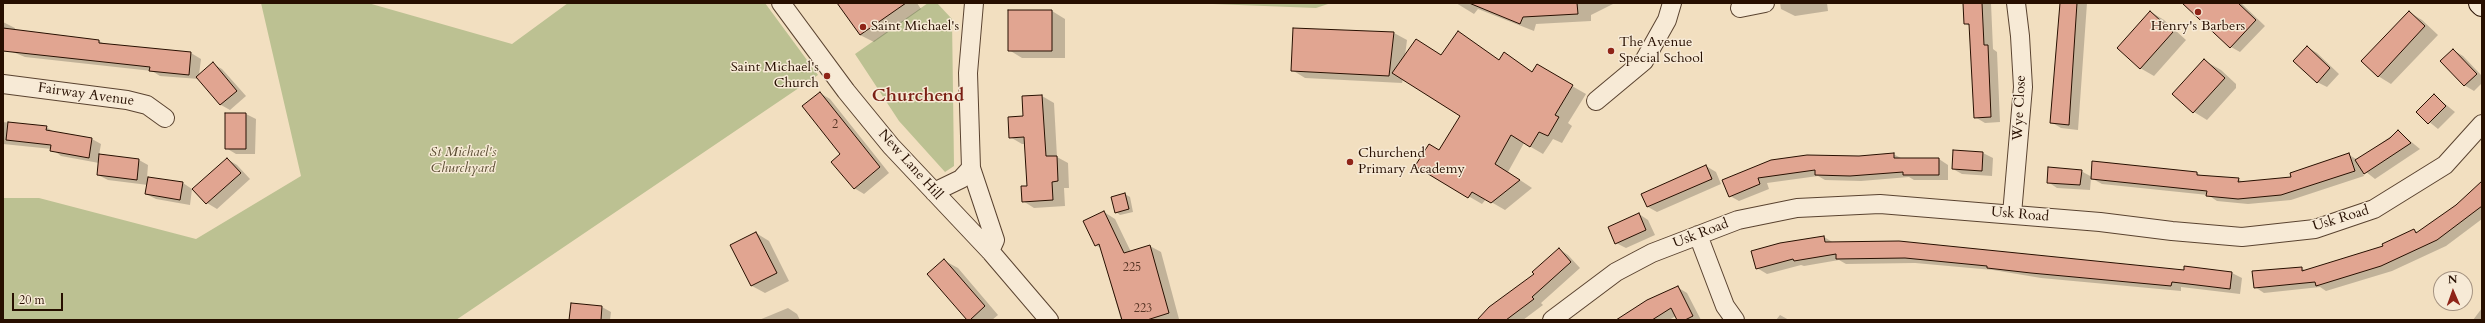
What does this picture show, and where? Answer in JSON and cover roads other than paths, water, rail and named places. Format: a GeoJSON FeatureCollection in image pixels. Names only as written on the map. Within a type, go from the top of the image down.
{"type":"FeatureCollection","features":[{"type":"Feature","properties":{"kind":"street","name":"New Lane Hill"},"geometry":{"type":"LineString","coordinates":[[781,3],[846,91],[902,158],[990,252],[1049,320]]}},
{"type":"Feature","properties":{"kind":"street"},"geometry":{"type":"LineString","coordinates":[[974,3],[968,73],[971,168],[995,240],[990,252]]}},
{"type":"Feature","properties":{"kind":"street"},"geometry":{"type":"LineString","coordinates":[[1596,101],[1644,62],[1667,20],[1672,3]]}},
{"type":"Feature","properties":{"kind":"street"},"geometry":{"type":"LineString","coordinates":[[1740,8],[1765,3]]}},
{"type":"Feature","properties":{"kind":"street","name":"Wye Close"},"geometry":{"type":"LineString","coordinates":[[2012,214],[2023,87],[2020,36],[2016,3]]}},
{"type":"Feature","properties":{"kind":"street","name":"Fairway Avenue"},"geometry":{"type":"LineString","coordinates":[[3,84],[127,100],[147,105],[165,118]]}},
{"type":"Feature","properties":{"kind":"street","name":"Usk Road"},"geometry":{"type":"LineString","coordinates":[[1552,320],[1616,272],[1652,253],[1738,220],[1797,208],[1880,204],[2012,214],[2242,237],[2315,229],[2381,205],[2445,165],[2482,124]]}},
{"type":"Feature","properties":{"kind":"street"},"geometry":{"type":"LineString","coordinates":[[934,192],[961,179],[971,168]]}},
{"type":"Feature","properties":{"kind":"street"},"geometry":{"type":"LineString","coordinates":[[1698,235],[1725,306],[1735,320]]}},
{"type":"Feature","properties":{"kind":"place","name":"Henry's Barbers"},"geometry":{"type":"Point","coordinates":[2198,12]}},
{"type":"Feature","properties":{"kind":"place","name":"Saint Michael's"},"geometry":{"type":"Point","coordinates":[863,27]}},
{"type":"Feature","properties":{"kind":"place","name":"The Avenue Special School"},"geometry":{"type":"Point","coordinates":[1611,51]}},
{"type":"Feature","properties":{"kind":"place","name":"Saint Michael's Church"},"geometry":{"type":"Point","coordinates":[827,76]}},
{"type":"Feature","properties":{"kind":"place","name":"Churchend Primary Academy"},"geometry":{"type":"Point","coordinates":[1350,162]}},
{"type":"Feature","properties":{"kind":"district","name":"Churchend"},"geometry":{"type":"Point","coordinates":[918,97]}},
{"type":"Feature","properties":{"kind":"park label","name":"St Michael's Churchyard"},"geometry":{"type":"Point","coordinates":[463,162]}}]}
